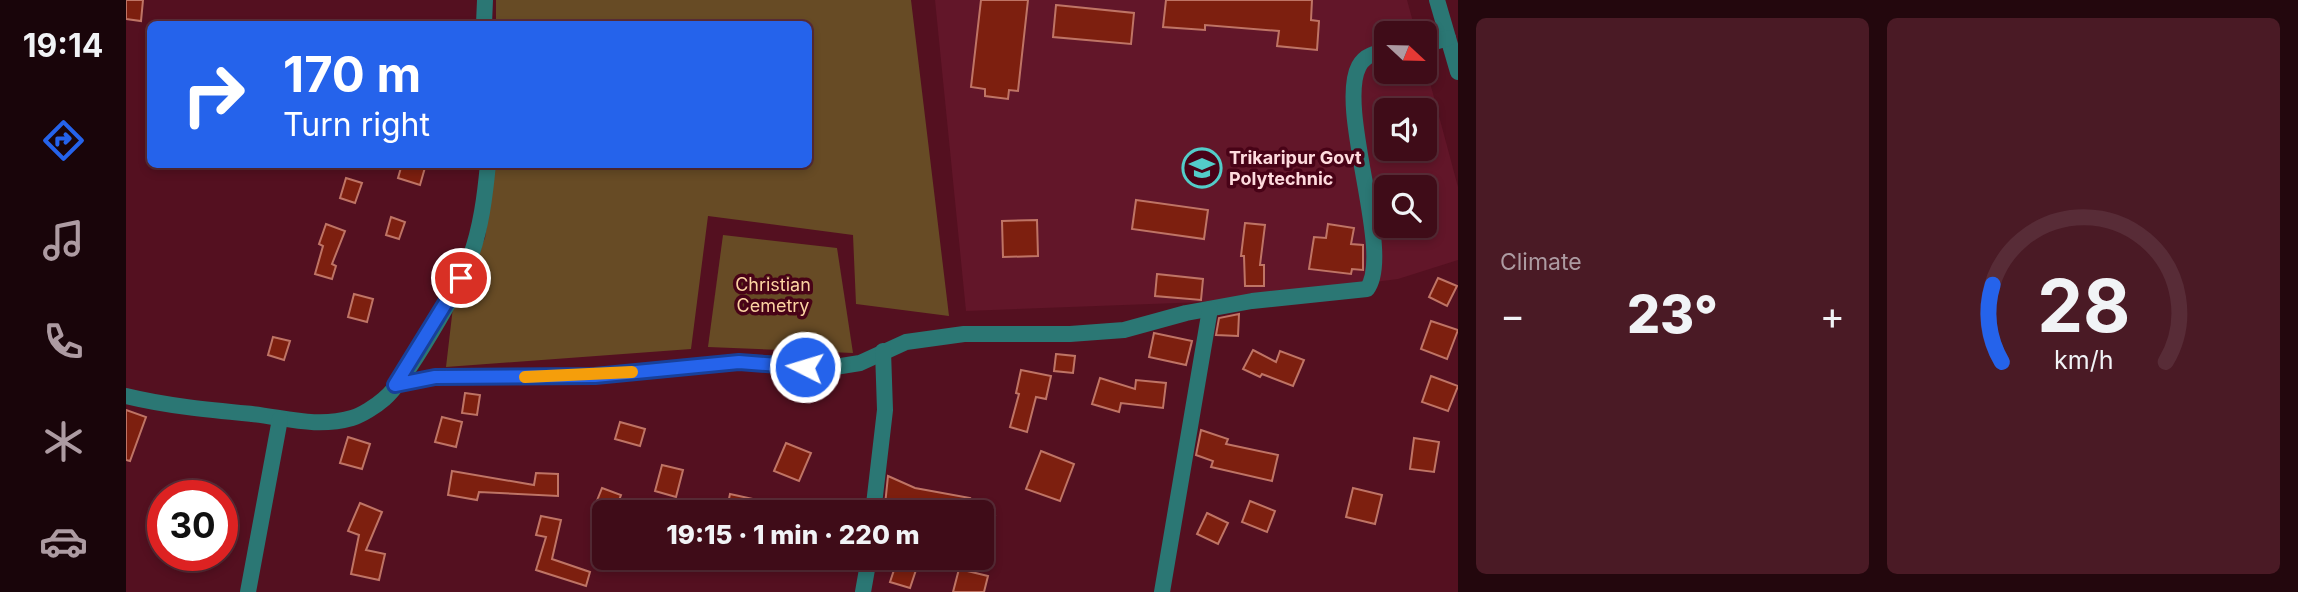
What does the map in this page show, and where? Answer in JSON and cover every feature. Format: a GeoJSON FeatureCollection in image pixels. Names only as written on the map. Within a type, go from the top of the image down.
{"type":"FeatureCollection","features":[{"type":"Feature","properties":{"kind":"street"},"geometry":{"type":"LineString","coordinates":[[484,21],[485,0]]}},
{"type":"Feature","properties":{"kind":"street"},"geometry":{"type":"LineString","coordinates":[[1437,0],[1458,72]]}},
{"type":"Feature","properties":{"kind":"street"},"geometry":{"type":"LineString","coordinates":[[1437,41],[1448,38]]}},
{"type":"Feature","properties":{"kind":"street"},"geometry":{"type":"LineString","coordinates":[[395,385],[435,377],[595,376],[739,362],[835,367],[860,363],[906,342],[964,334],[1070,334],[1124,330],[1252,301],[1367,289],[1372,284],[1375,259],[1356,115],[1355,77],[1360,64],[1374,53]]}},
{"type":"Feature","properties":{"kind":"street"},"geometry":{"type":"LineString","coordinates":[[126,396],[155,403],[300,423],[329,423],[355,417],[385,398],[452,296],[470,259],[484,207],[488,168]]}},
{"type":"Feature","properties":{"kind":"street"},"geometry":{"type":"LineString","coordinates":[[1162,592],[1182,483],[1192,398],[1210,309]]}},
{"type":"Feature","properties":{"kind":"street"},"geometry":{"type":"LineString","coordinates":[[875,500],[885,410],[883,351]]}},
{"type":"Feature","properties":{"kind":"street"},"geometry":{"type":"LineString","coordinates":[[248,592],[279,419]]}},
{"type":"Feature","properties":{"kind":"street"},"geometry":{"type":"LineString","coordinates":[[863,592],[867,570]]}},
{"type":"Feature","properties":{"kind":"shaded area","name":"Trikaripur Govt Polytechnic"},"geometry":{"type":"Polygon","coordinates":[[[935,0],[1407,0],[1413,21],[1374,21],[1374,84],[1430,84],[1434,98],[1374,98],[1374,161],[1437,161],[1437,109],[1458,187],[1458,260],[1398,279],[1231,301],[966,311],[935,0]]]}},
{"type":"Feature","properties":{"kind":"green space"},"geometry":{"type":"Polygon","coordinates":[[[496,0],[911,0],[949,316],[856,304],[853,235],[708,216],[691,349],[446,367],[453,307],[485,238],[495,168],[812,168],[812,21],[496,21],[496,0]]]}},
{"type":"Feature","properties":{"kind":"green space","name":"Christian Cemetry"},"geometry":{"type":"Polygon","coordinates":[[[723,235],[837,248],[853,353],[708,347],[723,235]]]}},
{"type":"Feature","properties":{"kind":"building"},"geometry":{"type":"Polygon","coordinates":[[[126,0],[143,0],[141,21],[126,19],[126,0]]]}},
{"type":"Feature","properties":{"kind":"building"},"geometry":{"type":"Polygon","coordinates":[[[981,0],[1028,0],[1018,91],[1009,90],[1008,99],[985,96],[985,89],[971,87],[981,0]]]}},
{"type":"Feature","properties":{"kind":"building"},"geometry":{"type":"Polygon","coordinates":[[[1166,0],[1312,0],[1311,20],[1319,21],[1317,50],[1277,46],[1279,31],[1205,25],[1205,30],[1163,27],[1166,0]]]}},
{"type":"Feature","properties":{"kind":"building"},"geometry":{"type":"Polygon","coordinates":[[[1056,5],[1134,13],[1131,44],[1053,37],[1056,5]]]}},
{"type":"Feature","properties":{"kind":"building"},"geometry":{"type":"Polygon","coordinates":[[[401,168],[425,168],[420,185],[398,178],[401,168]]]}},
{"type":"Feature","properties":{"kind":"building"},"geometry":{"type":"Polygon","coordinates":[[[346,178],[362,183],[355,203],[340,198],[346,178]]]}},
{"type":"Feature","properties":{"kind":"building"},"geometry":{"type":"Polygon","coordinates":[[[1136,200],[1208,210],[1204,239],[1132,229],[1136,200]]]}},
{"type":"Feature","properties":{"kind":"building"},"geometry":{"type":"Polygon","coordinates":[[[391,217],[405,222],[399,239],[386,235],[391,217]]]}},
{"type":"Feature","properties":{"kind":"building"},"geometry":{"type":"Polygon","coordinates":[[[1037,220],[1038,256],[1003,257],[1002,221],[1037,220]]]}},
{"type":"Feature","properties":{"kind":"building"},"geometry":{"type":"Polygon","coordinates":[[[1245,223],[1265,225],[1260,265],[1264,265],[1264,286],[1245,286],[1244,256],[1241,256],[1245,223]]]}},
{"type":"Feature","properties":{"kind":"building"},"geometry":{"type":"Polygon","coordinates":[[[326,224],[345,231],[332,264],[336,266],[332,279],[315,274],[323,246],[319,244],[326,224]]]}},
{"type":"Feature","properties":{"kind":"building"},"geometry":{"type":"Polygon","coordinates":[[[1328,224],[1354,228],[1351,244],[1363,245],[1363,270],[1352,269],[1351,274],[1309,269],[1314,237],[1326,238],[1328,224]]]}},
{"type":"Feature","properties":{"kind":"building"},"geometry":{"type":"Polygon","coordinates":[[[1157,274],[1203,279],[1201,300],[1155,296],[1157,274]]]}},
{"type":"Feature","properties":{"kind":"building"},"geometry":{"type":"Polygon","coordinates":[[[1438,278],[1457,286],[1447,306],[1429,297],[1438,278]]]}},
{"type":"Feature","properties":{"kind":"building"},"geometry":{"type":"Polygon","coordinates":[[[354,294],[373,299],[367,322],[348,317],[354,294]]]}},
{"type":"Feature","properties":{"kind":"building"},"geometry":{"type":"Polygon","coordinates":[[[1239,314],[1238,336],[1216,335],[1219,318],[1239,314]]]}},
{"type":"Feature","properties":{"kind":"building"},"geometry":{"type":"Polygon","coordinates":[[[1431,321],[1458,330],[1447,359],[1421,349],[1431,321]]]}},
{"type":"Feature","properties":{"kind":"building"},"geometry":{"type":"Polygon","coordinates":[[[1154,333],[1192,341],[1186,365],[1149,357],[1154,333]]]}},
{"type":"Feature","properties":{"kind":"building"},"geometry":{"type":"Polygon","coordinates":[[[273,337],[290,341],[284,360],[268,355],[273,337]]]}},
{"type":"Feature","properties":{"kind":"building"},"geometry":{"type":"Polygon","coordinates":[[[1253,350],[1276,362],[1280,351],[1304,360],[1293,386],[1262,374],[1260,377],[1243,369],[1253,350]]]}},
{"type":"Feature","properties":{"kind":"building"},"geometry":{"type":"Polygon","coordinates":[[[1056,354],[1075,356],[1073,373],[1054,371],[1056,354]]]}},
{"type":"Feature","properties":{"kind":"building"},"geometry":{"type":"Polygon","coordinates":[[[1021,370],[1051,376],[1046,399],[1036,397],[1027,432],[1010,427],[1019,394],[1016,393],[1021,370]]]}},
{"type":"Feature","properties":{"kind":"building"},"geometry":{"type":"Polygon","coordinates":[[[1431,376],[1458,386],[1448,411],[1422,402],[1431,376]]]}},
{"type":"Feature","properties":{"kind":"building"},"geometry":{"type":"Polygon","coordinates":[[[1100,378],[1135,389],[1136,380],[1166,383],[1163,408],[1121,403],[1119,412],[1092,404],[1100,378]]]}},
{"type":"Feature","properties":{"kind":"building"},"geometry":{"type":"Polygon","coordinates":[[[465,393],[480,395],[477,415],[462,413],[465,393]]]}},
{"type":"Feature","properties":{"kind":"building"},"geometry":{"type":"Polygon","coordinates":[[[126,410],[146,417],[130,461],[126,460],[126,410]]]}},
{"type":"Feature","properties":{"kind":"building"},"geometry":{"type":"Polygon","coordinates":[[[442,417],[462,422],[456,447],[435,442],[442,417]]]}},
{"type":"Feature","properties":{"kind":"building"},"geometry":{"type":"Polygon","coordinates":[[[620,422],[645,429],[640,446],[615,439],[620,422]]]}},
{"type":"Feature","properties":{"kind":"building"},"geometry":{"type":"Polygon","coordinates":[[[1201,430],[1228,439],[1226,444],[1278,455],[1272,481],[1211,467],[1213,461],[1196,455],[1201,430]]]}},
{"type":"Feature","properties":{"kind":"building"},"geometry":{"type":"Polygon","coordinates":[[[348,437],[370,444],[362,469],[340,463],[348,437]]]}},
{"type":"Feature","properties":{"kind":"building"},"geometry":{"type":"Polygon","coordinates":[[[1414,438],[1439,442],[1434,472],[1410,469],[1414,438]]]}},
{"type":"Feature","properties":{"kind":"building"},"geometry":{"type":"Polygon","coordinates":[[[786,443],[811,453],[799,481],[774,471],[786,443]]]}},
{"type":"Feature","properties":{"kind":"building"},"geometry":{"type":"Polygon","coordinates":[[[1041,451],[1074,464],[1060,501],[1026,489],[1041,451]]]}},
{"type":"Feature","properties":{"kind":"building"},"geometry":{"type":"Polygon","coordinates":[[[662,465],[683,470],[676,497],[655,491],[662,465]]]}},
{"type":"Feature","properties":{"kind":"building"},"geometry":{"type":"Polygon","coordinates":[[[452,471],[534,485],[536,473],[558,474],[558,496],[479,492],[477,500],[448,495],[452,471]]]}},
{"type":"Feature","properties":{"kind":"building"},"geometry":{"type":"Polygon","coordinates":[[[888,476],[915,488],[970,498],[969,500],[886,500],[888,476]]]}},
{"type":"Feature","properties":{"kind":"building"},"geometry":{"type":"Polygon","coordinates":[[[602,488],[621,495],[619,500],[597,500],[602,488]]]}},
{"type":"Feature","properties":{"kind":"building"},"geometry":{"type":"Polygon","coordinates":[[[1353,488],[1382,495],[1375,524],[1346,517],[1353,488]]]}},
{"type":"Feature","properties":{"kind":"building"},"geometry":{"type":"Polygon","coordinates":[[[730,494],[753,499],[753,500],[729,500],[730,494]]]}},
{"type":"Feature","properties":{"kind":"building"},"geometry":{"type":"Polygon","coordinates":[[[1250,501],[1275,511],[1267,532],[1242,522],[1250,501]]]}},
{"type":"Feature","properties":{"kind":"building"},"geometry":{"type":"Polygon","coordinates":[[[360,503],[382,512],[366,550],[385,554],[379,580],[351,574],[359,535],[348,531],[360,503]]]}},
{"type":"Feature","properties":{"kind":"building"},"geometry":{"type":"Polygon","coordinates":[[[1207,513],[1228,523],[1218,544],[1197,534],[1207,513]]]}},
{"type":"Feature","properties":{"kind":"building"},"geometry":{"type":"Polygon","coordinates":[[[541,516],[561,520],[552,559],[590,572],[586,586],[536,570],[546,537],[536,535],[541,516]]]}},
{"type":"Feature","properties":{"kind":"building"},"geometry":{"type":"Polygon","coordinates":[[[894,570],[916,570],[910,588],[890,582],[894,570]]]}},
{"type":"Feature","properties":{"kind":"building"},"geometry":{"type":"Polygon","coordinates":[[[959,570],[988,576],[984,592],[953,592],[959,570]]]}},
{"type":"Feature","properties":{"kind":"slow traffic"},"geometry":{"type":"LineString","coordinates":[[525,377],[595,376],[632,372]]}},
{"type":"Feature","properties":{"kind":"place","name":"Trikaripur Govt Polytechnic"},"geometry":{"type":"Point","coordinates":[1202,168]}},
{"type":"Feature","properties":{"kind":"route"},"geometry":{"type":"LineString","coordinates":[[461,278],[414,359],[395,385],[435,377],[595,376],[739,362],[805,367]]}}]}
